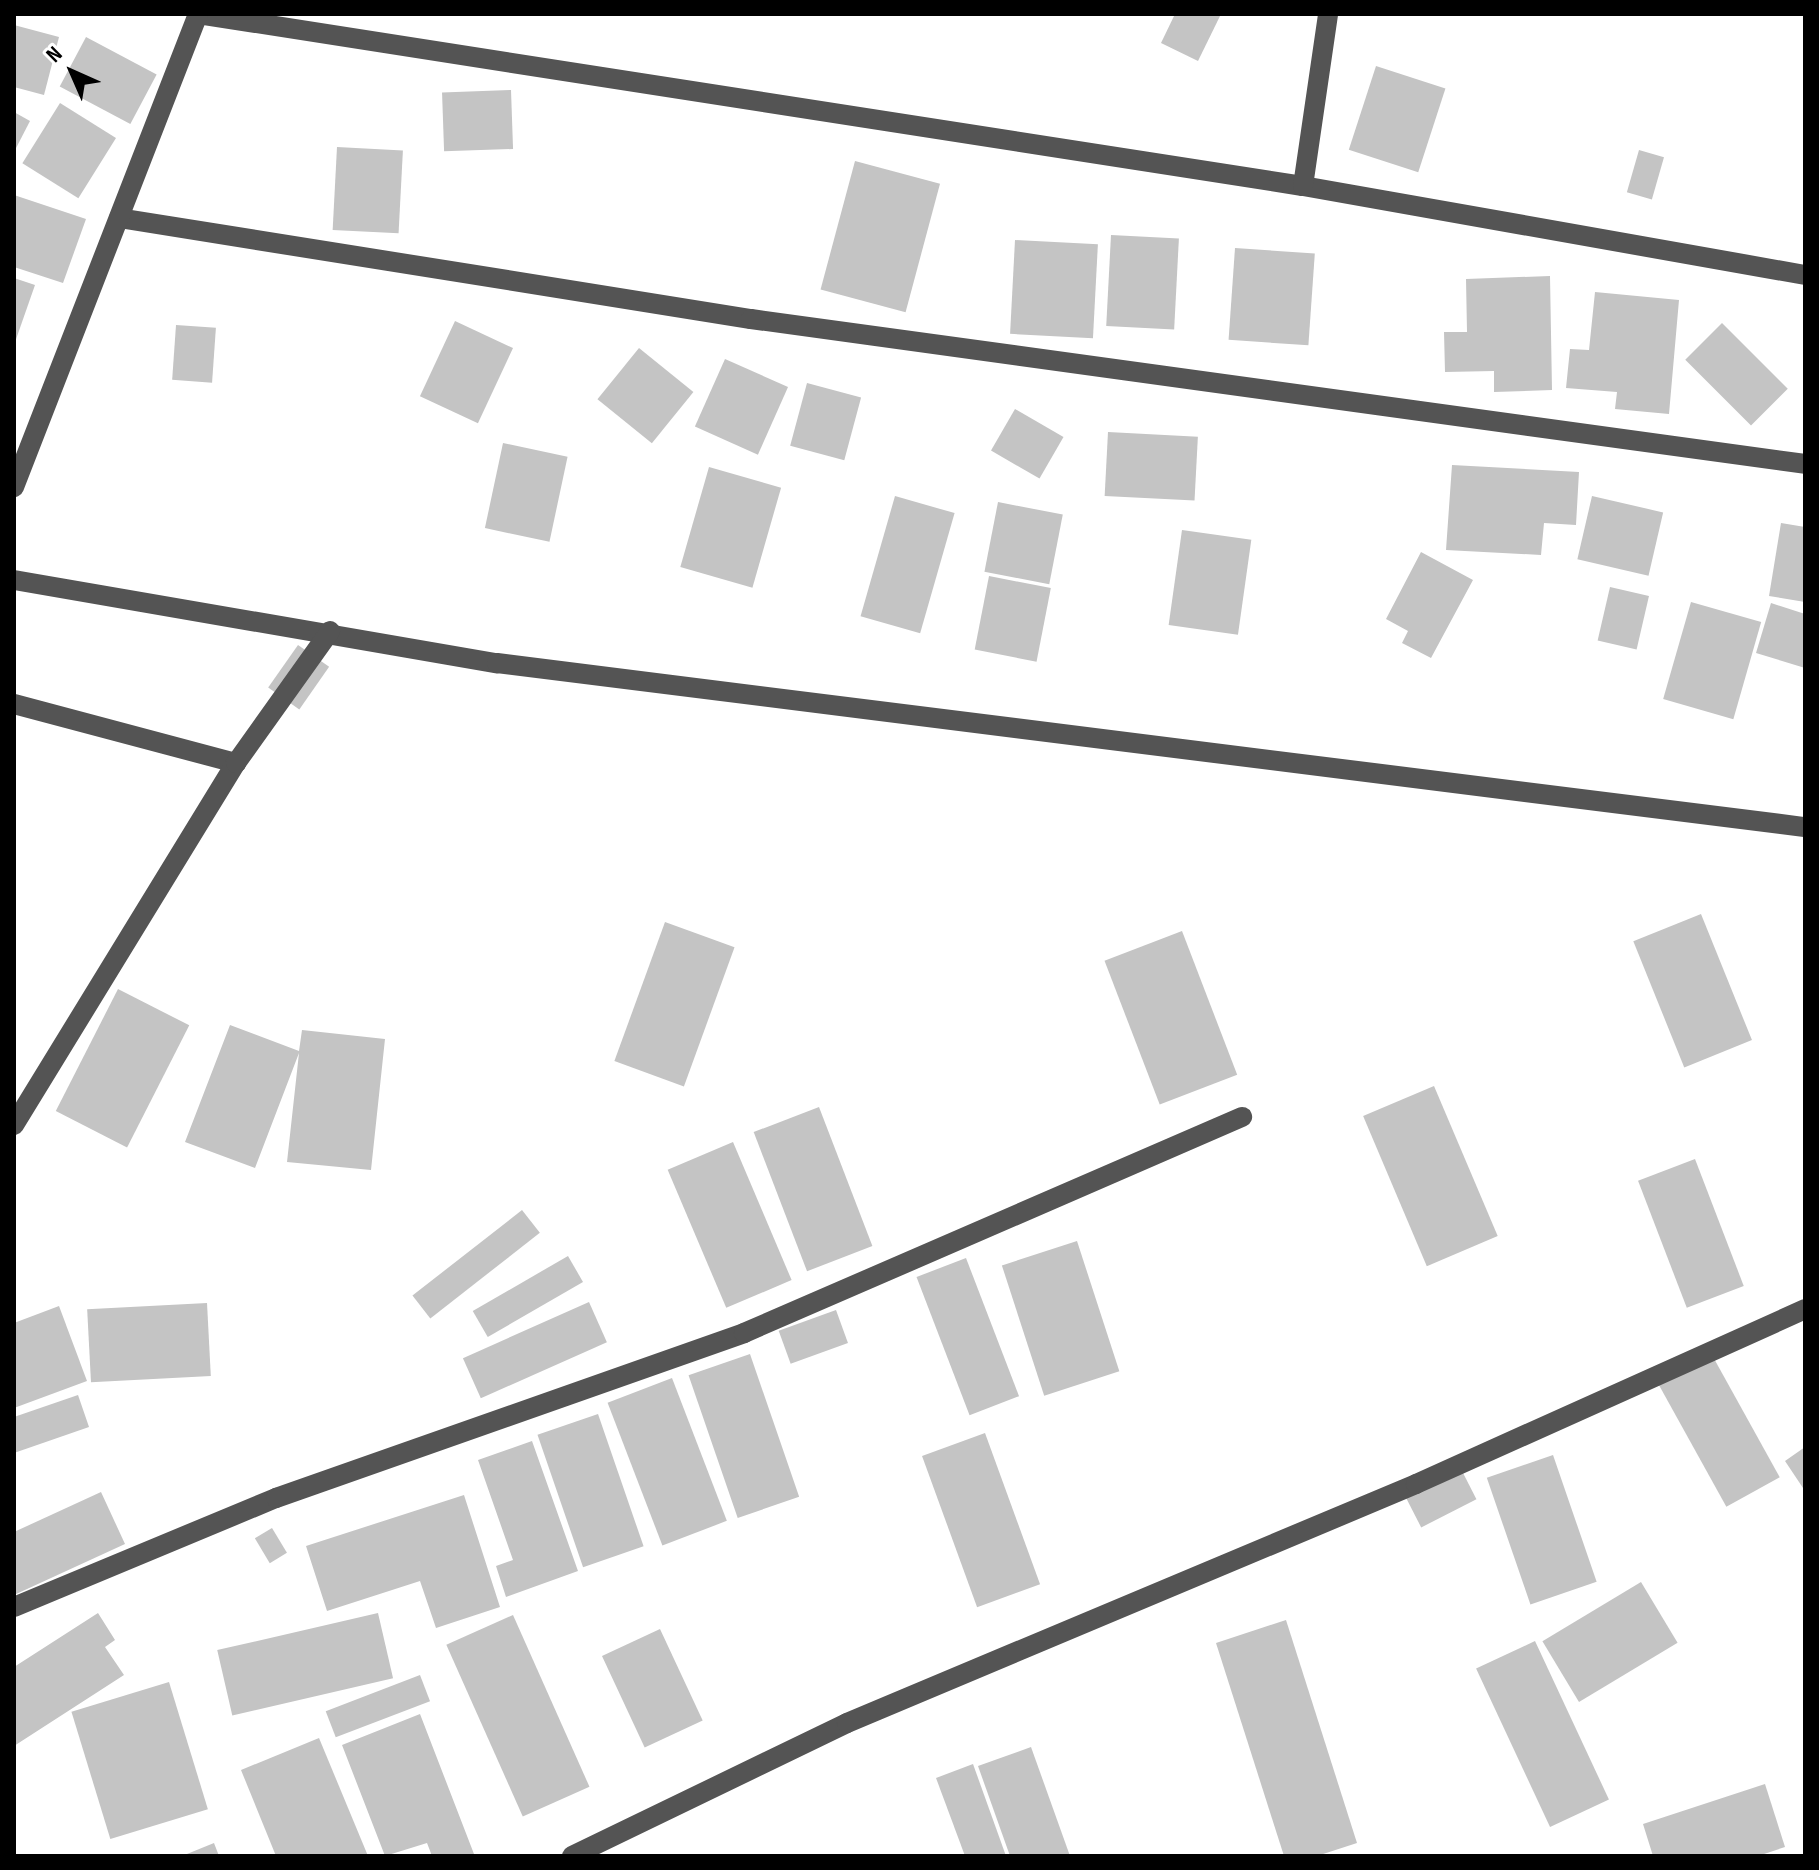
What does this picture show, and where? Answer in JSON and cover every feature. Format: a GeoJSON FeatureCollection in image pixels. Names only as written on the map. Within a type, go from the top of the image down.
{"type":"FeatureCollection","features":[{"type":"Feature","properties":{"kind":"street"},"geometry":{"type":"LineString","coordinates":[[14,487],[198,14],[274,20],[1303,186],[1805,275]]}},
{"type":"Feature","properties":{"kind":"street"},"geometry":{"type":"LineString","coordinates":[[1303,186],[1328,14]]}},
{"type":"Feature","properties":{"kind":"street"},"geometry":{"type":"LineString","coordinates":[[119,218],[751,319],[1805,464]]}},
{"type":"Feature","properties":{"kind":"street"},"geometry":{"type":"LineString","coordinates":[[14,580],[330,631],[497,663],[1805,827]]}},
{"type":"Feature","properties":{"kind":"street"},"geometry":{"type":"LineString","coordinates":[[14,1125],[236,763],[330,631]]}},
{"type":"Feature","properties":{"kind":"street"},"geometry":{"type":"LineString","coordinates":[[14,704],[236,763]]}},
{"type":"Feature","properties":{"kind":"street"},"geometry":{"type":"LineString","coordinates":[[14,1607],[276,1498],[744,1333],[1242,1117]]}},
{"type":"Feature","properties":{"kind":"street"},"geometry":{"type":"LineString","coordinates":[[572,1856],[847,1723],[1416,1484],[1805,1309]]}},
{"type":"Feature","properties":{"kind":"building"},"geometry":{"type":"Polygon","coordinates":[[[1175,14],[1221,14],[1198,61],[1161,43],[1175,14]]]}},
{"type":"Feature","properties":{"kind":"building"},"geometry":{"type":"Polygon","coordinates":[[[14,25],[59,37],[44,95],[14,87],[14,25]]]}},
{"type":"Feature","properties":{"kind":"building"},"geometry":{"type":"Polygon","coordinates":[[[86,37],[157,75],[130,124],[60,86],[86,37]]]}},
{"type":"Feature","properties":{"kind":"building"},"geometry":{"type":"Polygon","coordinates":[[[1376,66],[1445,89],[1418,172],[1349,150],[1376,66]]]}},
{"type":"Feature","properties":{"kind":"building"},"geometry":{"type":"Polygon","coordinates":[[[511,90],[513,149],[444,151],[442,92],[511,90]]]}},
{"type":"Feature","properties":{"kind":"building"},"geometry":{"type":"Polygon","coordinates":[[[60,103],[116,138],[78,198],[22,163],[60,103]]]}},
{"type":"Feature","properties":{"kind":"building"},"geometry":{"type":"Polygon","coordinates":[[[14,112],[30,121],[14,152],[14,112]]]}},
{"type":"Feature","properties":{"kind":"building"},"geometry":{"type":"Polygon","coordinates":[[[337,147],[403,150],[399,233],[333,230],[337,147]]]}},
{"type":"Feature","properties":{"kind":"building"},"geometry":{"type":"Polygon","coordinates":[[[1639,150],[1664,157],[1652,199],[1627,192],[1639,150]]]}},
{"type":"Feature","properties":{"kind":"building"},"geometry":{"type":"Polygon","coordinates":[[[855,161],[940,184],[906,312],[821,289],[855,161]]]}},
{"type":"Feature","properties":{"kind":"building"},"geometry":{"type":"Polygon","coordinates":[[[14,195],[86,219],[63,283],[14,267],[14,195]]]}},
{"type":"Feature","properties":{"kind":"building"},"geometry":{"type":"Polygon","coordinates":[[[1111,235],[1179,239],[1174,329],[1106,326],[1111,235]]]}},
{"type":"Feature","properties":{"kind":"building"},"geometry":{"type":"Polygon","coordinates":[[[1015,240],[1098,244],[1093,338],[1010,334],[1015,240]]]}},
{"type":"Feature","properties":{"kind":"building"},"geometry":{"type":"Polygon","coordinates":[[[1235,248],[1315,254],[1308,345],[1229,340],[1235,248]]]}},
{"type":"Feature","properties":{"kind":"building"},"geometry":{"type":"Polygon","coordinates":[[[1550,276],[1552,390],[1494,392],[1494,371],[1445,372],[1444,332],[1467,332],[1466,279],[1550,276]]]}},
{"type":"Feature","properties":{"kind":"building"},"geometry":{"type":"Polygon","coordinates":[[[14,278],[35,285],[14,345],[14,278]]]}},
{"type":"Feature","properties":{"kind":"building"},"geometry":{"type":"Polygon","coordinates":[[[1595,292],[1679,300],[1669,414],[1615,409],[1617,392],[1566,388],[1570,349],[1589,350],[1595,292]]]}},
{"type":"Feature","properties":{"kind":"building"},"geometry":{"type":"Polygon","coordinates":[[[455,321],[513,348],[478,423],[420,396],[455,321]]]}},
{"type":"Feature","properties":{"kind":"building"},"geometry":{"type":"Polygon","coordinates":[[[1722,323],[1788,389],[1751,426],[1685,360],[1722,323]]]}},
{"type":"Feature","properties":{"kind":"building"},"geometry":{"type":"Polygon","coordinates":[[[176,325],[216,328],[212,383],[172,380],[176,325]]]}},
{"type":"Feature","properties":{"kind":"building"},"geometry":{"type":"Polygon","coordinates":[[[639,348],[693,392],[652,443],[597,399],[639,348]]]}},
{"type":"Feature","properties":{"kind":"building"},"geometry":{"type":"Polygon","coordinates":[[[725,359],[788,387],[758,455],[695,427],[725,359]]]}},
{"type":"Feature","properties":{"kind":"building"},"geometry":{"type":"Polygon","coordinates":[[[807,383],[861,397],[844,460],[790,446],[807,383]]]}},
{"type":"Feature","properties":{"kind":"building"},"geometry":{"type":"Polygon","coordinates":[[[1015,409],[1063,437],[1039,479],[991,451],[1015,409]]]}},
{"type":"Feature","properties":{"kind":"building"},"geometry":{"type":"Polygon","coordinates":[[[1108,432],[1198,437],[1195,501],[1105,496],[1108,432]]]}},
{"type":"Feature","properties":{"kind":"building"},"geometry":{"type":"Polygon","coordinates":[[[503,443],[568,457],[549,542],[485,528],[503,443]]]}},
{"type":"Feature","properties":{"kind":"building"},"geometry":{"type":"Polygon","coordinates":[[[1452,465],[1579,472],[1576,525],[1544,523],[1541,555],[1446,550],[1452,465]]]}},
{"type":"Feature","properties":{"kind":"building"},"geometry":{"type":"Polygon","coordinates":[[[709,467],[781,488],[752,588],[680,567],[709,467]]]}},
{"type":"Feature","properties":{"kind":"building"},"geometry":{"type":"Polygon","coordinates":[[[895,496],[955,513],[920,633],[861,616],[895,496]]]}},
{"type":"Feature","properties":{"kind":"building"},"geometry":{"type":"Polygon","coordinates":[[[1592,496],[1663,512],[1649,576],[1577,559],[1592,496]]]}},
{"type":"Feature","properties":{"kind":"building"},"geometry":{"type":"Polygon","coordinates":[[[998,502],[1063,515],[1049,584],[984,572],[998,502]]]}},
{"type":"Feature","properties":{"kind":"building"},"geometry":{"type":"Polygon","coordinates":[[[1781,523],[1805,527],[1805,602],[1769,596],[1781,523]]]}},
{"type":"Feature","properties":{"kind":"building"},"geometry":{"type":"Polygon","coordinates":[[[1182,530],[1251,540],[1238,635],[1169,625],[1182,530]]]}},
{"type":"Feature","properties":{"kind":"building"},"geometry":{"type":"Polygon","coordinates":[[[1421,552],[1473,580],[1431,658],[1402,643],[1408,631],[1386,619],[1421,552]]]}},
{"type":"Feature","properties":{"kind":"building"},"geometry":{"type":"Polygon","coordinates":[[[989,576],[1051,588],[1037,662],[975,650],[989,576]]]}},
{"type":"Feature","properties":{"kind":"building"},"geometry":{"type":"Polygon","coordinates":[[[1610,587],[1649,596],[1637,650],[1598,641],[1610,587]]]}},
{"type":"Feature","properties":{"kind":"building"},"geometry":{"type":"Polygon","coordinates":[[[1691,602],[1761,622],[1733,719],[1663,699],[1691,602]]]}},
{"type":"Feature","properties":{"kind":"building"},"geometry":{"type":"Polygon","coordinates":[[[1771,603],[1805,614],[1805,668],[1756,653],[1771,603]]]}},
{"type":"Feature","properties":{"kind":"building"},"geometry":{"type":"Polygon","coordinates":[[[298,645],[329,667],[299,709],[268,688],[298,645]]]}},
{"type":"Feature","properties":{"kind":"building"},"geometry":{"type":"Polygon","coordinates":[[[1701,914],[1752,1040],[1684,1067],[1633,941],[1701,914]]]}},
{"type":"Feature","properties":{"kind":"building"},"geometry":{"type":"Polygon","coordinates":[[[665,922],[735,947],[684,1086],[614,1061],[665,922]]]}},
{"type":"Feature","properties":{"kind":"building"},"geometry":{"type":"Polygon","coordinates":[[[1182,931],[1237,1075],[1160,1105],[1105,961],[1182,931]]]}},
{"type":"Feature","properties":{"kind":"building"},"geometry":{"type":"Polygon","coordinates":[[[118,989],[189,1025],[127,1147],[56,1111],[118,989]]]}},
{"type":"Feature","properties":{"kind":"building"},"geometry":{"type":"Polygon","coordinates":[[[230,1025],[299,1051],[302,1030],[385,1039],[371,1170],[287,1162],[299,1053],[255,1168],[185,1142],[230,1025]]]}},
{"type":"Feature","properties":{"kind":"building"},"geometry":{"type":"Polygon","coordinates":[[[1434,1086],[1498,1236],[1427,1266],[1363,1116],[1434,1086]]]}},
{"type":"Feature","properties":{"kind":"building"},"geometry":{"type":"Polygon","coordinates":[[[819,1107],[872,1246],[807,1271],[754,1132],[819,1107]]]}},
{"type":"Feature","properties":{"kind":"building"},"geometry":{"type":"Polygon","coordinates":[[[733,1142],[792,1280],[726,1308],[668,1170],[733,1142]]]}},
{"type":"Feature","properties":{"kind":"building"},"geometry":{"type":"Polygon","coordinates":[[[1695,1159],[1744,1286],[1687,1308],[1638,1181],[1695,1159]]]}},
{"type":"Feature","properties":{"kind":"building"},"geometry":{"type":"Polygon","coordinates":[[[522,1210],[540,1233],[430,1318],[412,1296],[522,1210]]]}},
{"type":"Feature","properties":{"kind":"building"},"geometry":{"type":"Polygon","coordinates":[[[1077,1241],[1119,1371],[1044,1396],[1002,1265],[1077,1241]]]}},
{"type":"Feature","properties":{"kind":"building"},"geometry":{"type":"Polygon","coordinates":[[[568,1256],[583,1282],[488,1337],[473,1311],[568,1256]]]}},
{"type":"Feature","properties":{"kind":"building"},"geometry":{"type":"Polygon","coordinates":[[[966,1258],[1019,1396],[970,1415],[917,1277],[966,1258]]]}},
{"type":"Feature","properties":{"kind":"building"},"geometry":{"type":"Polygon","coordinates":[[[589,1302],[607,1342],[481,1398],[463,1358],[589,1302]]]}},
{"type":"Feature","properties":{"kind":"building"},"geometry":{"type":"Polygon","coordinates":[[[207,1303],[211,1376],[91,1382],[87,1309],[207,1303]]]}},
{"type":"Feature","properties":{"kind":"building"},"geometry":{"type":"Polygon","coordinates":[[[59,1306],[87,1381],[14,1408],[14,1323],[59,1306]]]}},
{"type":"Feature","properties":{"kind":"building"},"geometry":{"type":"Polygon","coordinates":[[[836,1310],[848,1343],[791,1364],[779,1331],[836,1310]]]}},
{"type":"Feature","properties":{"kind":"building"},"geometry":{"type":"Polygon","coordinates":[[[1707,1346],[1780,1477],[1726,1507],[1654,1376],[1707,1346]]]}},
{"type":"Feature","properties":{"kind":"building"},"geometry":{"type":"Polygon","coordinates":[[[750,1354],[799,1497],[738,1518],[689,1375],[750,1354]]]}},
{"type":"Feature","properties":{"kind":"building"},"geometry":{"type":"Polygon","coordinates":[[[672,1378],[727,1521],[662,1546],[608,1403],[672,1378]]]}},
{"type":"Feature","properties":{"kind":"building"},"geometry":{"type":"Polygon","coordinates":[[[78,1395],[89,1427],[14,1453],[14,1417],[78,1395]]]}},
{"type":"Feature","properties":{"kind":"building"},"geometry":{"type":"Polygon","coordinates":[[[598,1414],[644,1546],[583,1567],[537,1435],[598,1414]]]}},
{"type":"Feature","properties":{"kind":"building"},"geometry":{"type":"Polygon","coordinates":[[[985,1433],[1040,1584],[977,1607],[922,1456],[985,1433]]]}},
{"type":"Feature","properties":{"kind":"building"},"geometry":{"type":"Polygon","coordinates":[[[532,1441],[578,1571],[506,1597],[496,1566],[513,1560],[478,1460],[532,1441]]]}},
{"type":"Feature","properties":{"kind":"building"},"geometry":{"type":"Polygon","coordinates":[[[1805,1447],[1805,1491],[1785,1461],[1805,1447]]]}},
{"type":"Feature","properties":{"kind":"building"},"geometry":{"type":"Polygon","coordinates":[[[1553,1455],[1597,1582],[1530,1604],[1487,1478],[1553,1455]]]}},
{"type":"Feature","properties":{"kind":"building"},"geometry":{"type":"Polygon","coordinates":[[[1461,1469],[1476,1499],[1421,1527],[1406,1497],[1461,1469]]]}},
{"type":"Feature","properties":{"kind":"building"},"geometry":{"type":"Polygon","coordinates":[[[101,1492],[125,1544],[14,1595],[14,1532],[101,1492]]]}},
{"type":"Feature","properties":{"kind":"building"},"geometry":{"type":"Polygon","coordinates":[[[464,1495],[500,1607],[436,1628],[420,1581],[327,1611],[306,1546],[464,1495]]]}},
{"type":"Feature","properties":{"kind":"building"},"geometry":{"type":"Polygon","coordinates":[[[272,1528],[287,1553],[270,1563],[255,1538],[272,1528]]]}},
{"type":"Feature","properties":{"kind":"building"},"geometry":{"type":"Polygon","coordinates":[[[1641,1582],[1678,1643],[1579,1702],[1542,1641],[1641,1582]]]}},
{"type":"Feature","properties":{"kind":"building"},"geometry":{"type":"Polygon","coordinates":[[[98,1613],[115,1640],[105,1647],[124,1675],[14,1746],[14,1667],[98,1613]]]}},
{"type":"Feature","properties":{"kind":"building"},"geometry":{"type":"Polygon","coordinates":[[[378,1613],[393,1678],[232,1715],[217,1650],[378,1613]]]}},
{"type":"Feature","properties":{"kind":"building"},"geometry":{"type":"Polygon","coordinates":[[[513,1615],[589,1787],[523,1816],[446,1645],[513,1615]]]}},
{"type":"Feature","properties":{"kind":"building"},"geometry":{"type":"Polygon","coordinates":[[[1286,1620],[1357,1843],[1317,1856],[1284,1856],[1216,1643],[1286,1620]]]}},
{"type":"Feature","properties":{"kind":"building"},"geometry":{"type":"Polygon","coordinates":[[[660,1629],[703,1721],[645,1748],[602,1656],[660,1629]]]}},
{"type":"Feature","properties":{"kind":"building"},"geometry":{"type":"Polygon","coordinates":[[[1535,1641],[1609,1800],[1550,1827],[1476,1668],[1535,1641]]]}},
{"type":"Feature","properties":{"kind":"building"},"geometry":{"type":"Polygon","coordinates":[[[420,1675],[430,1701],[336,1737],[326,1711],[420,1675]]]}},
{"type":"Feature","properties":{"kind":"building"},"geometry":{"type":"Polygon","coordinates":[[[169,1682],[208,1809],[110,1839],[71,1712],[169,1682]]]}},
{"type":"Feature","properties":{"kind":"building"},"geometry":{"type":"Polygon","coordinates":[[[420,1714],[474,1854],[469,1856],[432,1856],[427,1843],[385,1856],[342,1745],[420,1714]]]}},
{"type":"Feature","properties":{"kind":"building"},"geometry":{"type":"Polygon","coordinates":[[[319,1738],[368,1856],[276,1856],[241,1770],[319,1738]]]}},
{"type":"Feature","properties":{"kind":"building"},"geometry":{"type":"Polygon","coordinates":[[[1031,1747],[1070,1856],[1010,1856],[978,1766],[1031,1747]]]}},
{"type":"Feature","properties":{"kind":"building"},"geometry":{"type":"Polygon","coordinates":[[[973,1764],[1006,1856],[965,1856],[936,1778],[973,1764]]]}},
{"type":"Feature","properties":{"kind":"building"},"geometry":{"type":"Polygon","coordinates":[[[1765,1784],[1785,1847],[1758,1856],[1653,1856],[1643,1824],[1765,1784]]]}},
{"type":"Feature","properties":{"kind":"building"},"geometry":{"type":"Polygon","coordinates":[[[214,1843],[219,1856],[182,1856],[214,1843]]]}}]}
